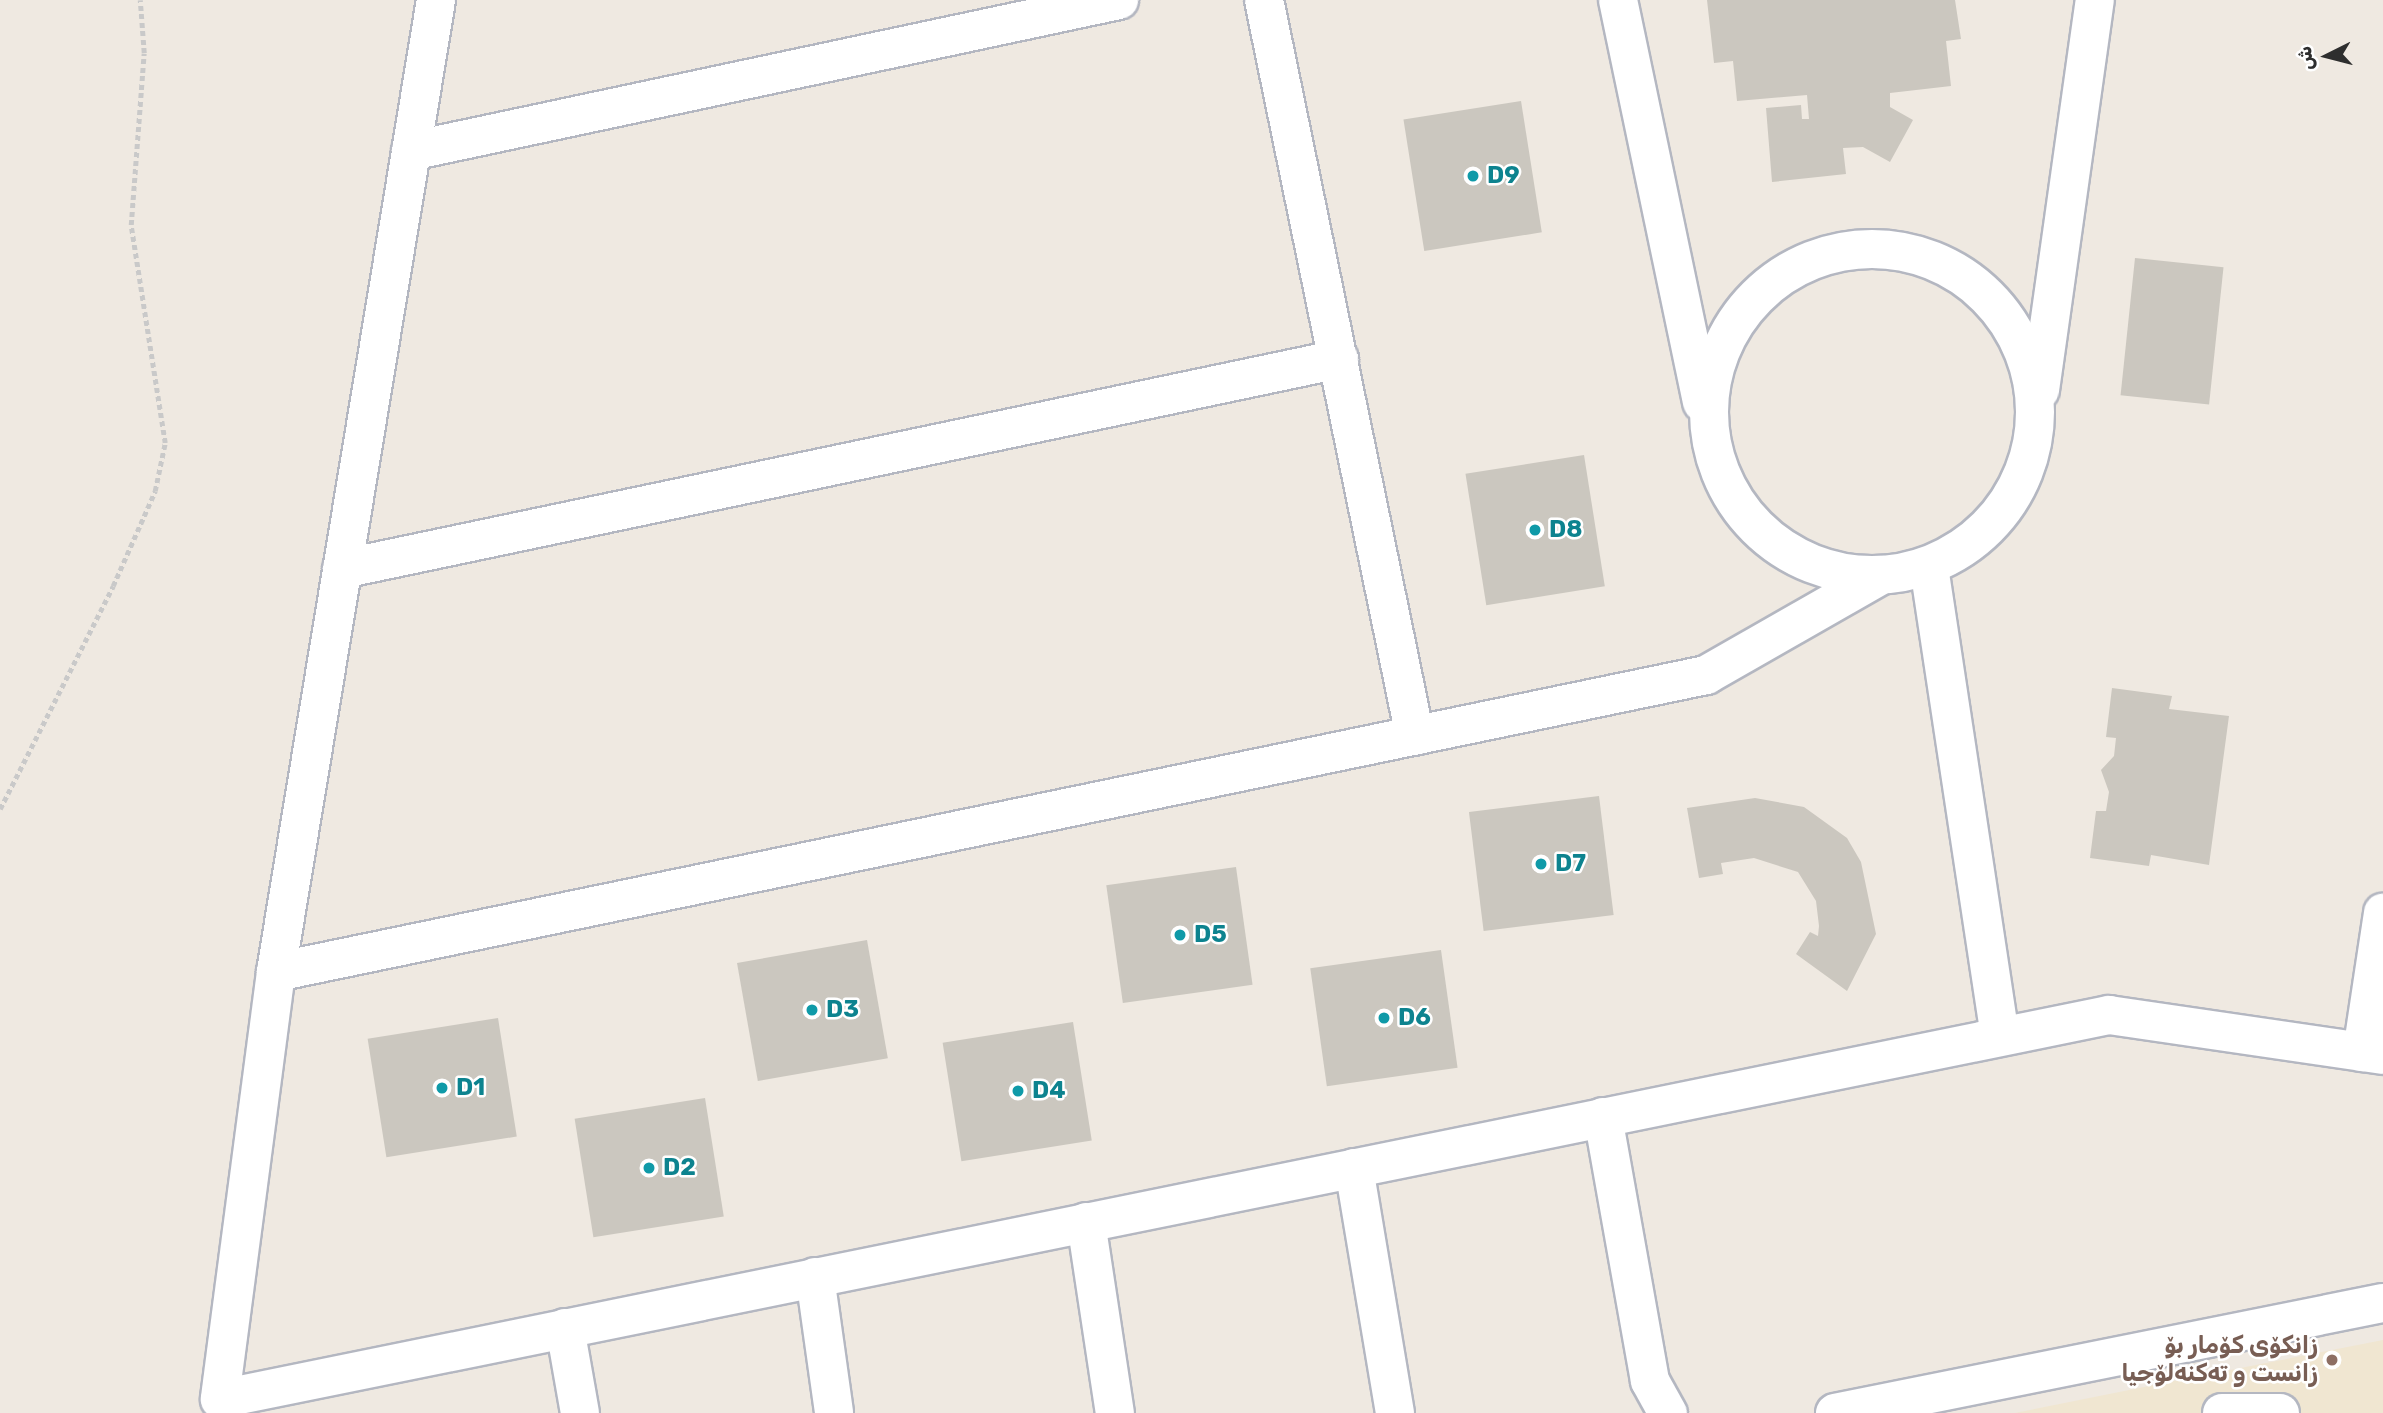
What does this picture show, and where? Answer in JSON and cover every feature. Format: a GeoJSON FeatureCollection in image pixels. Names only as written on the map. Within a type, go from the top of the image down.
{"type":"FeatureCollection","features":[{"type":"Feature","properties":{"kind":"street"},"geometry":{"type":"LineString","coordinates":[[436,0],[276,972],[220,1399],[2000,1035],[2109,1015],[2372,1053],[2383,913]]}},
{"type":"Feature","properties":{"kind":"street"},"geometry":{"type":"LineString","coordinates":[[411,151],[1119,0]]}},
{"type":"Feature","properties":{"kind":"street"},"geometry":{"type":"LineString","coordinates":[[1264,0],[1415,736]]}},
{"type":"Feature","properties":{"kind":"street"},"geometry":{"type":"LineString","coordinates":[[1618,0],[1714,459],[1738,509],[1779,549],[1826,571],[1878,577],[1929,567],[1983,531],[2010,502],[2031,454],[2095,0]]}},
{"type":"Feature","properties":{"kind":"street"},"geometry":{"type":"LineString","coordinates":[[1714,459],[1707,403],[1719,349],[1750,301],[1785,273],[1847,248],[1902,250],[1945,265],[1998,306],[2024,351],[2036,402],[2031,454]]}},
{"type":"Feature","properties":{"kind":"street"},"geometry":{"type":"LineString","coordinates":[[342,569],[1339,359]]}},
{"type":"Feature","properties":{"kind":"street"},"geometry":{"type":"LineString","coordinates":[[1929,567],[2000,1035]]}},
{"type":"Feature","properties":{"kind":"street"},"geometry":{"type":"LineString","coordinates":[[276,972],[1706,675],[1878,577]]}},
{"type":"Feature","properties":{"kind":"street"},"geometry":{"type":"LineString","coordinates":[[1603,1117],[1650,1381],[1668,1413]]}},
{"type":"Feature","properties":{"kind":"street"},"geometry":{"type":"LineString","coordinates":[[1354,1168],[1395,1413]]}},
{"type":"Feature","properties":{"kind":"street"},"geometry":{"type":"LineString","coordinates":[[1086,1222],[1115,1413]]}},
{"type":"Feature","properties":{"kind":"street"},"geometry":{"type":"LineString","coordinates":[[815,1277],[834,1413]]}},
{"type":"Feature","properties":{"kind":"street"},"geometry":{"type":"LineString","coordinates":[[1835,1413],[2383,1303]]}},
{"type":"Feature","properties":{"kind":"street"},"geometry":{"type":"LineString","coordinates":[[565,1328],[580,1413]]}},
{"type":"Feature","properties":{"kind":"street"},"geometry":{"type":"LineString","coordinates":[[2222,1413],[2280,1413]]}},
{"type":"Feature","properties":{"kind":"path"},"geometry":{"type":"LineString","coordinates":[[0,809],[113,586],[155,491],[165,443],[131,225],[144,54],[140,0]]}},
{"type":"Feature","properties":{"kind":"shaded area","name":"زانکۆی کۆمار بۆ زانست و تەکنەلۆجیا"},"geometry":{"type":"Polygon","coordinates":[[[2383,1340],[2383,1413],[2015,1413],[2179,1380],[2383,1340]]]}},
{"type":"Feature","properties":{"kind":"building"},"geometry":{"type":"Polygon","coordinates":[[[1707,0],[1955,0],[1961,39],[1946,41],[1951,86],[1890,93],[1890,107],[1913,120],[1890,162],[1863,147],[1843,148],[1846,174],[1772,182],[1766,108],[1801,105],[1802,119],[1809,119],[1807,95],[1737,101],[1733,61],[1714,63],[1707,0]]]}},
{"type":"Feature","properties":{"kind":"building","name":"D9"},"geometry":{"type":"Polygon","coordinates":[[[1521,101],[1542,232],[1424,251],[1403,120],[1521,101]]]}},
{"type":"Feature","properties":{"kind":"building"},"geometry":{"type":"Polygon","coordinates":[[[2135,258],[2224,267],[2209,405],[2121,395],[2135,258]]]}},
{"type":"Feature","properties":{"kind":"building","name":"D8"},"geometry":{"type":"Polygon","coordinates":[[[1584,455],[1605,586],[1486,605],[1465,474],[1584,455]]]}},
{"type":"Feature","properties":{"kind":"building"},"geometry":{"type":"Polygon","coordinates":[[[2112,688],[2172,696],[2169,709],[2229,716],[2209,865],[2151,855],[2149,866],[2090,858],[2096,811],[2106,811],[2109,792],[2101,770],[2114,756],[2116,738],[2106,737],[2112,688]]]}},
{"type":"Feature","properties":{"kind":"building","name":"D7"},"geometry":{"type":"Polygon","coordinates":[[[1599,796],[1614,915],[1484,931],[1469,812],[1599,796]]]}},
{"type":"Feature","properties":{"kind":"building"},"geometry":{"type":"Polygon","coordinates":[[[1755,798],[1804,807],[1847,838],[1861,862],[1876,934],[1847,991],[1796,954],[1810,932],[1818,936],[1819,926],[1816,901],[1798,872],[1754,858],[1721,863],[1723,874],[1699,878],[1687,808],[1755,798]]]}},
{"type":"Feature","properties":{"kind":"building","name":"D5"},"geometry":{"type":"Polygon","coordinates":[[[1236,867],[1253,985],[1123,1003],[1106,885],[1236,867]]]}},
{"type":"Feature","properties":{"kind":"building","name":"D3"},"geometry":{"type":"Polygon","coordinates":[[[867,940],[888,1058],[758,1081],[737,963],[867,940]]]}},
{"type":"Feature","properties":{"kind":"building","name":"D6"},"geometry":{"type":"Polygon","coordinates":[[[1441,950],[1458,1068],[1327,1086],[1310,968],[1441,950]]]}},
{"type":"Feature","properties":{"kind":"building","name":"D1"},"geometry":{"type":"Polygon","coordinates":[[[498,1018],[517,1137],[386,1157],[368,1039],[498,1018]]]}},
{"type":"Feature","properties":{"kind":"building","name":"D4"},"geometry":{"type":"Polygon","coordinates":[[[1073,1022],[1092,1141],[961,1161],[943,1043],[1073,1022]]]}},
{"type":"Feature","properties":{"kind":"building","name":"D2"},"geometry":{"type":"Polygon","coordinates":[[[705,1098],[724,1217],[593,1237],[575,1119],[705,1098]]]}},
{"type":"Feature","properties":{"kind":"place","name":"D9"},"geometry":{"type":"Point","coordinates":[1473,176]}},
{"type":"Feature","properties":{"kind":"place","name":"D8"},"geometry":{"type":"Point","coordinates":[1535,530]}},
{"type":"Feature","properties":{"kind":"place","name":"D7"},"geometry":{"type":"Point","coordinates":[1541,864]}},
{"type":"Feature","properties":{"kind":"place","name":"D5"},"geometry":{"type":"Point","coordinates":[1180,935]}},
{"type":"Feature","properties":{"kind":"place","name":"D3"},"geometry":{"type":"Point","coordinates":[812,1010]}},
{"type":"Feature","properties":{"kind":"place","name":"D6"},"geometry":{"type":"Point","coordinates":[1384,1018]}},
{"type":"Feature","properties":{"kind":"place","name":"D1"},"geometry":{"type":"Point","coordinates":[442,1088]}},
{"type":"Feature","properties":{"kind":"place","name":"D4"},"geometry":{"type":"Point","coordinates":[1018,1091]}},
{"type":"Feature","properties":{"kind":"place","name":"D2"},"geometry":{"type":"Point","coordinates":[649,1168]}},
{"type":"Feature","properties":{"kind":"place","name":"زانکۆی کۆمار بۆ زانست و تەکنەلۆجیا"},"geometry":{"type":"Point","coordinates":[2332,1360]}}]}
